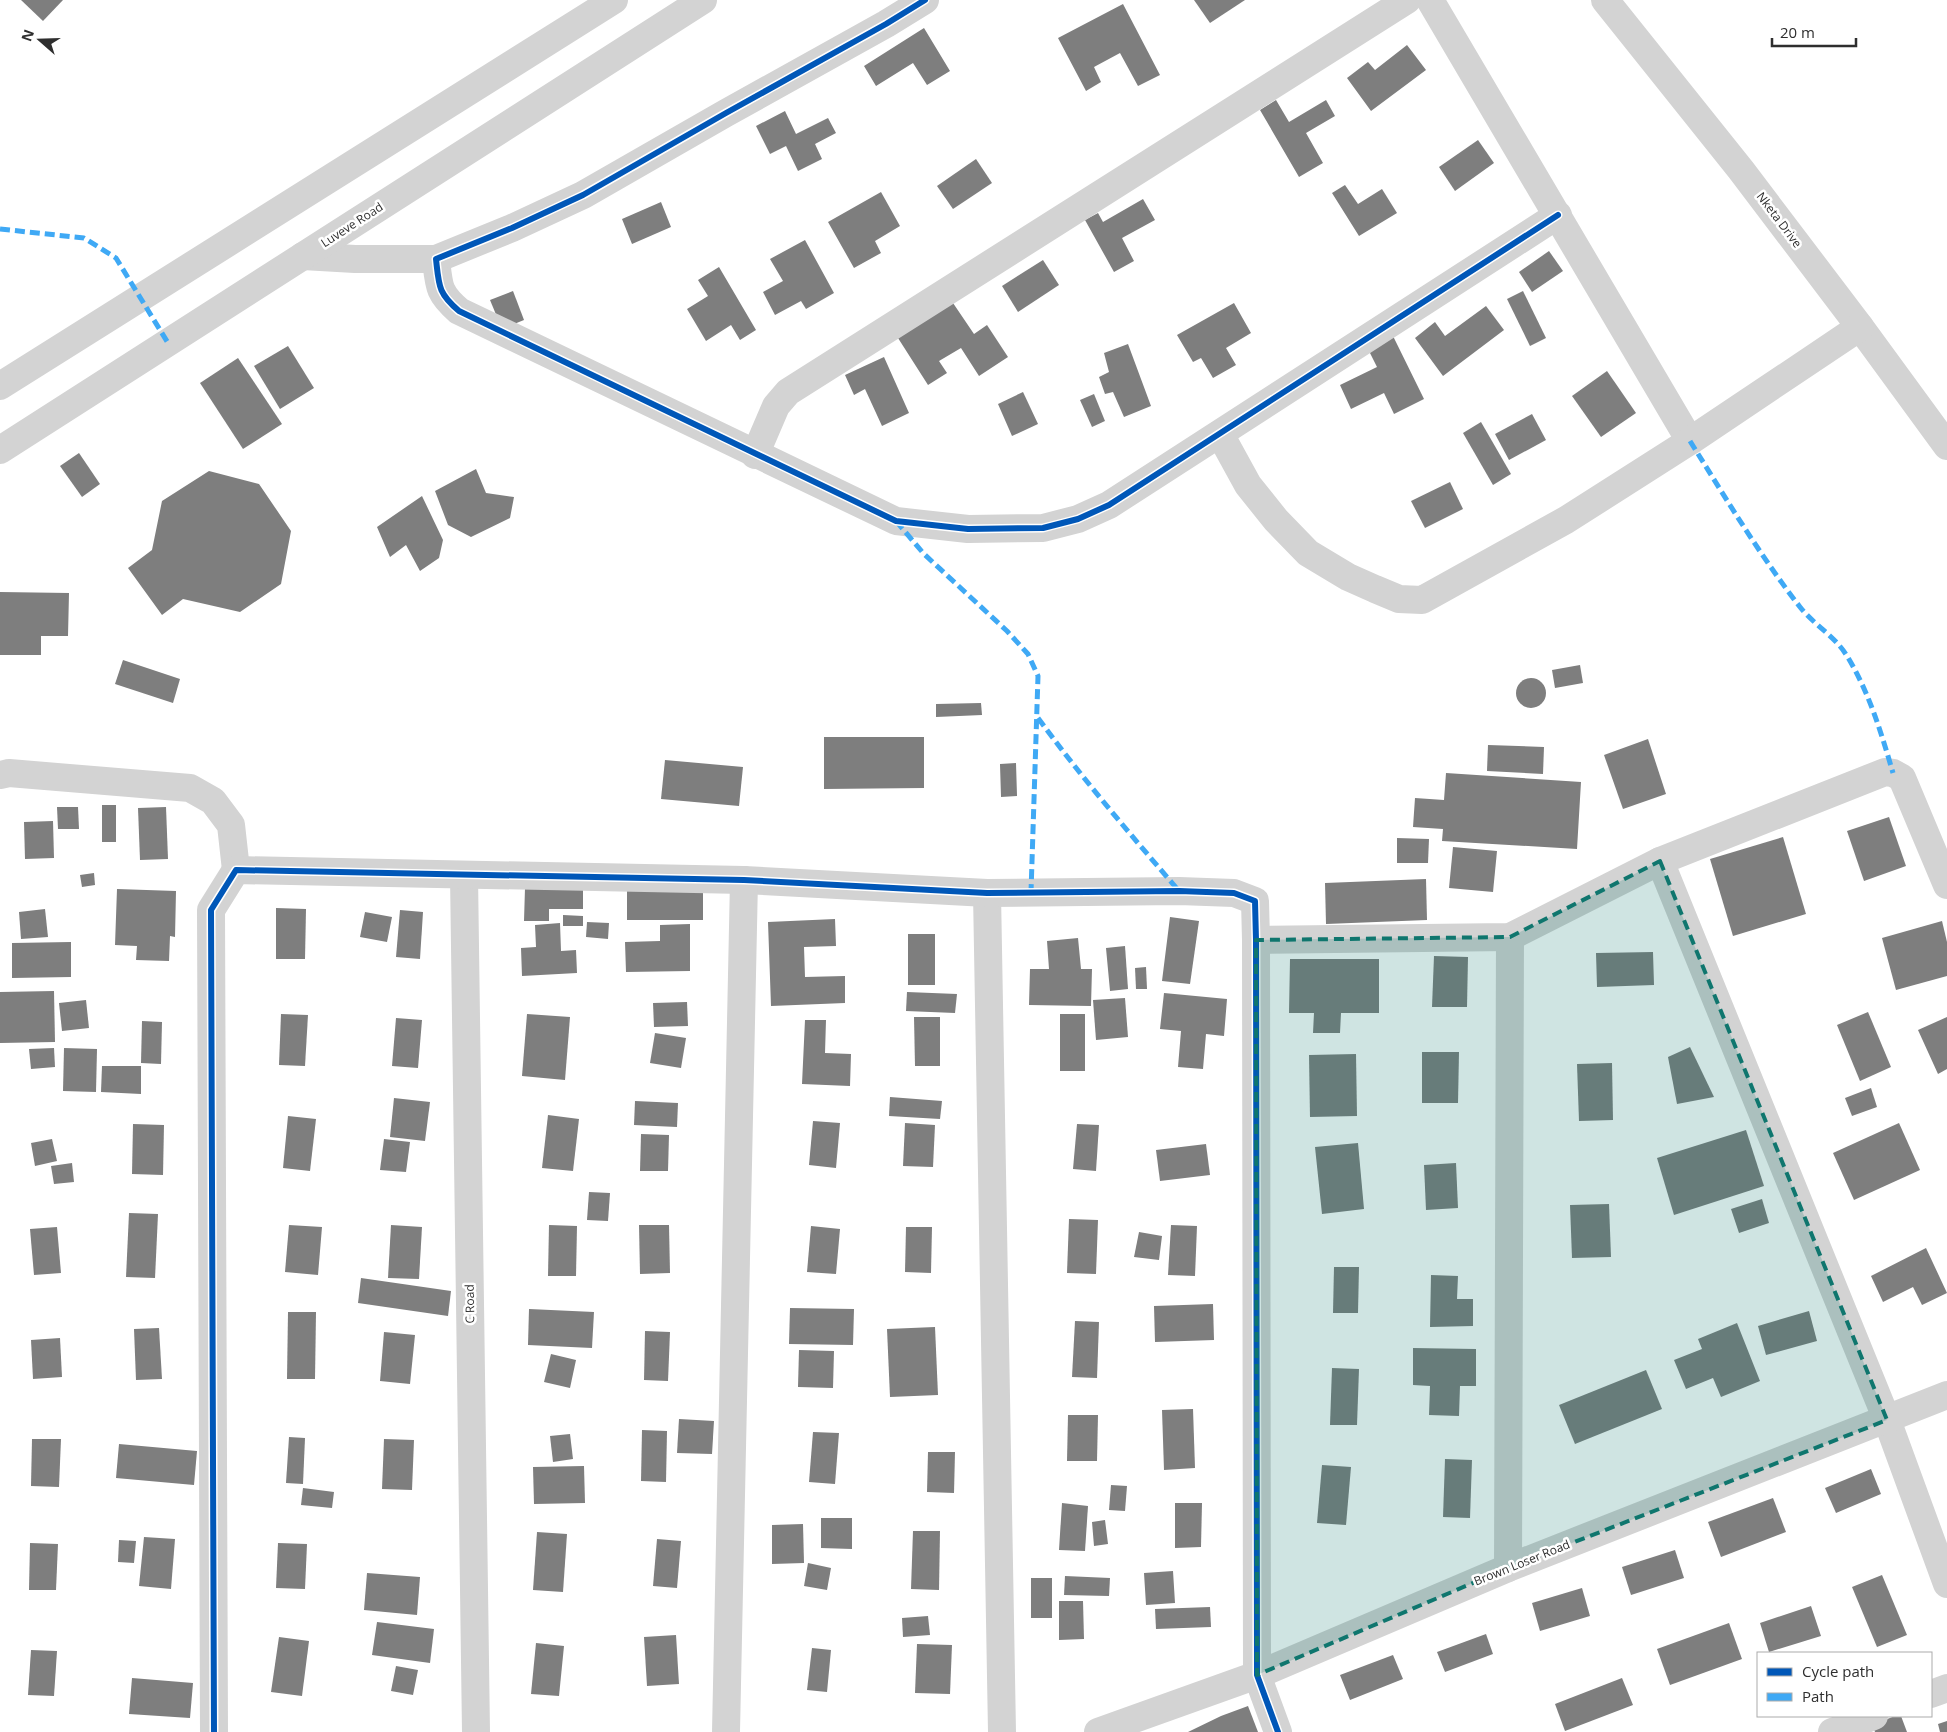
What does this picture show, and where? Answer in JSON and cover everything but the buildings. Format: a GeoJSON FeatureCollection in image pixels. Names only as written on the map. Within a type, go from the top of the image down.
{"type":"FeatureCollection","features":[{"type":"Feature","properties":{"kind":"street"},"geometry":{"type":"LineString","coordinates":[[0,386],[614,0]]}},
{"type":"Feature","properties":{"kind":"street","name":"Luveve Road"},"geometry":{"type":"LineString","coordinates":[[0,450],[703,0]]}},
{"type":"Feature","properties":{"kind":"street"},"geometry":{"type":"LineString","coordinates":[[303,256],[436,259],[512,228],[583,195],[726,112],[886,24],[925,0]]}},
{"type":"Feature","properties":{"kind":"street"},"geometry":{"type":"LineString","coordinates":[[754,455],[776,406],[788,392],[1407,0]]}},
{"type":"Feature","properties":{"kind":"street"},"geometry":{"type":"LineString","coordinates":[[1430,0],[1690,441]]}},
{"type":"Feature","properties":{"kind":"street","name":"Nketa Drive"},"geometry":{"type":"LineString","coordinates":[[1606,0],[1741,170],[1947,446]]}},
{"type":"Feature","properties":{"kind":"street"},"geometry":{"type":"LineString","coordinates":[[436,259],[439,287],[446,300],[459,310],[754,455],[896,521],[968,529],[1044,528],[1078,519],[1109,506],[1558,215]]}},
{"type":"Feature","properties":{"kind":"street"},"geometry":{"type":"LineString","coordinates":[[1220,434],[1248,485],[1276,520],[1308,553],[1348,577],[1375,590],[1399,599],[1422,600],[1566,520],[1690,441],[1860,327]]}},
{"type":"Feature","properties":{"kind":"street"},"geometry":{"type":"LineString","coordinates":[[0,774],[9,772],[190,788],[213,801],[231,825],[236,870],[211,910],[214,1732]]}},
{"type":"Feature","properties":{"kind":"street"},"geometry":{"type":"LineString","coordinates":[[1256,940],[1510,937],[1660,861],[1885,772],[1893,773],[1902,778],[1947,885]]}},
{"type":"Feature","properties":{"kind":"street"},"geometry":{"type":"LineString","coordinates":[[1660,861],[1887,1420],[1947,1584]]}},
{"type":"Feature","properties":{"kind":"street"},"geometry":{"type":"LineString","coordinates":[[236,870],[744,880],[987,893],[1169,891],[1234,893],[1255,901],[1257,1675],[1278,1732]]}},
{"type":"Feature","properties":{"kind":"street","name":"C Road"},"geometry":{"type":"LineString","coordinates":[[464,875],[476,1732]]}},
{"type":"Feature","properties":{"kind":"street"},"geometry":{"type":"LineString","coordinates":[[726,1732],[744,880]]}},
{"type":"Feature","properties":{"kind":"street"},"geometry":{"type":"LineString","coordinates":[[987,893],[1002,1732]]}},
{"type":"Feature","properties":{"kind":"street"},"geometry":{"type":"LineString","coordinates":[[1508,1568],[1510,937]]}},
{"type":"Feature","properties":{"kind":"street","name":"Brown Loser Road"},"geometry":{"type":"LineString","coordinates":[[1098,1732],[1257,1675],[1508,1568],[1947,1395]]}},
{"type":"Feature","properties":{"kind":"street"},"geometry":{"type":"LineString","coordinates":[[1932,1694],[1947,1688]]}},
{"type":"Feature","properties":{"kind":"street"},"geometry":{"type":"LineString","coordinates":[[1832,1732],[1871,1717]]}},
{"type":"Feature","properties":{"kind":"highlighted area"},"geometry":{"type":"Polygon","coordinates":[[[1660,861],[1887,1420],[1508,1568],[1257,1675],[1256,940],[1510,937],[1660,861]]]}},
{"type":"Feature","properties":{"kind":"marked path"},"geometry":{"type":"LineString","coordinates":[[0,229],[84,238],[116,258],[168,343]]}},
{"type":"Feature","properties":{"kind":"marked path"},"geometry":{"type":"LineString","coordinates":[[1690,441],[1770,567],[1800,607],[1837,642],[1847,656],[1868,698],[1893,773]]}},
{"type":"Feature","properties":{"kind":"marked path"},"geometry":{"type":"LineString","coordinates":[[896,521],[924,554],[1007,631],[1028,654],[1038,676],[1031,892]]}},
{"type":"Feature","properties":{"kind":"marked path"},"geometry":{"type":"LineString","coordinates":[[1038,718],[1124,827],[1179,891]]}},
{"type":"Feature","properties":{"kind":"cycle path"},"geometry":{"type":"LineString","coordinates":[[925,0],[886,24],[583,195],[512,228],[436,259],[439,283],[443,294],[459,311],[896,521],[968,529],[1043,528],[1078,519],[1109,505],[1558,215]]}},
{"type":"Feature","properties":{"kind":"cycle path"},"geometry":{"type":"LineString","coordinates":[[214,1732],[211,910],[236,870],[744,880],[987,893],[1179,891],[1234,893],[1255,901],[1257,1675],[1278,1732]]}}]}
